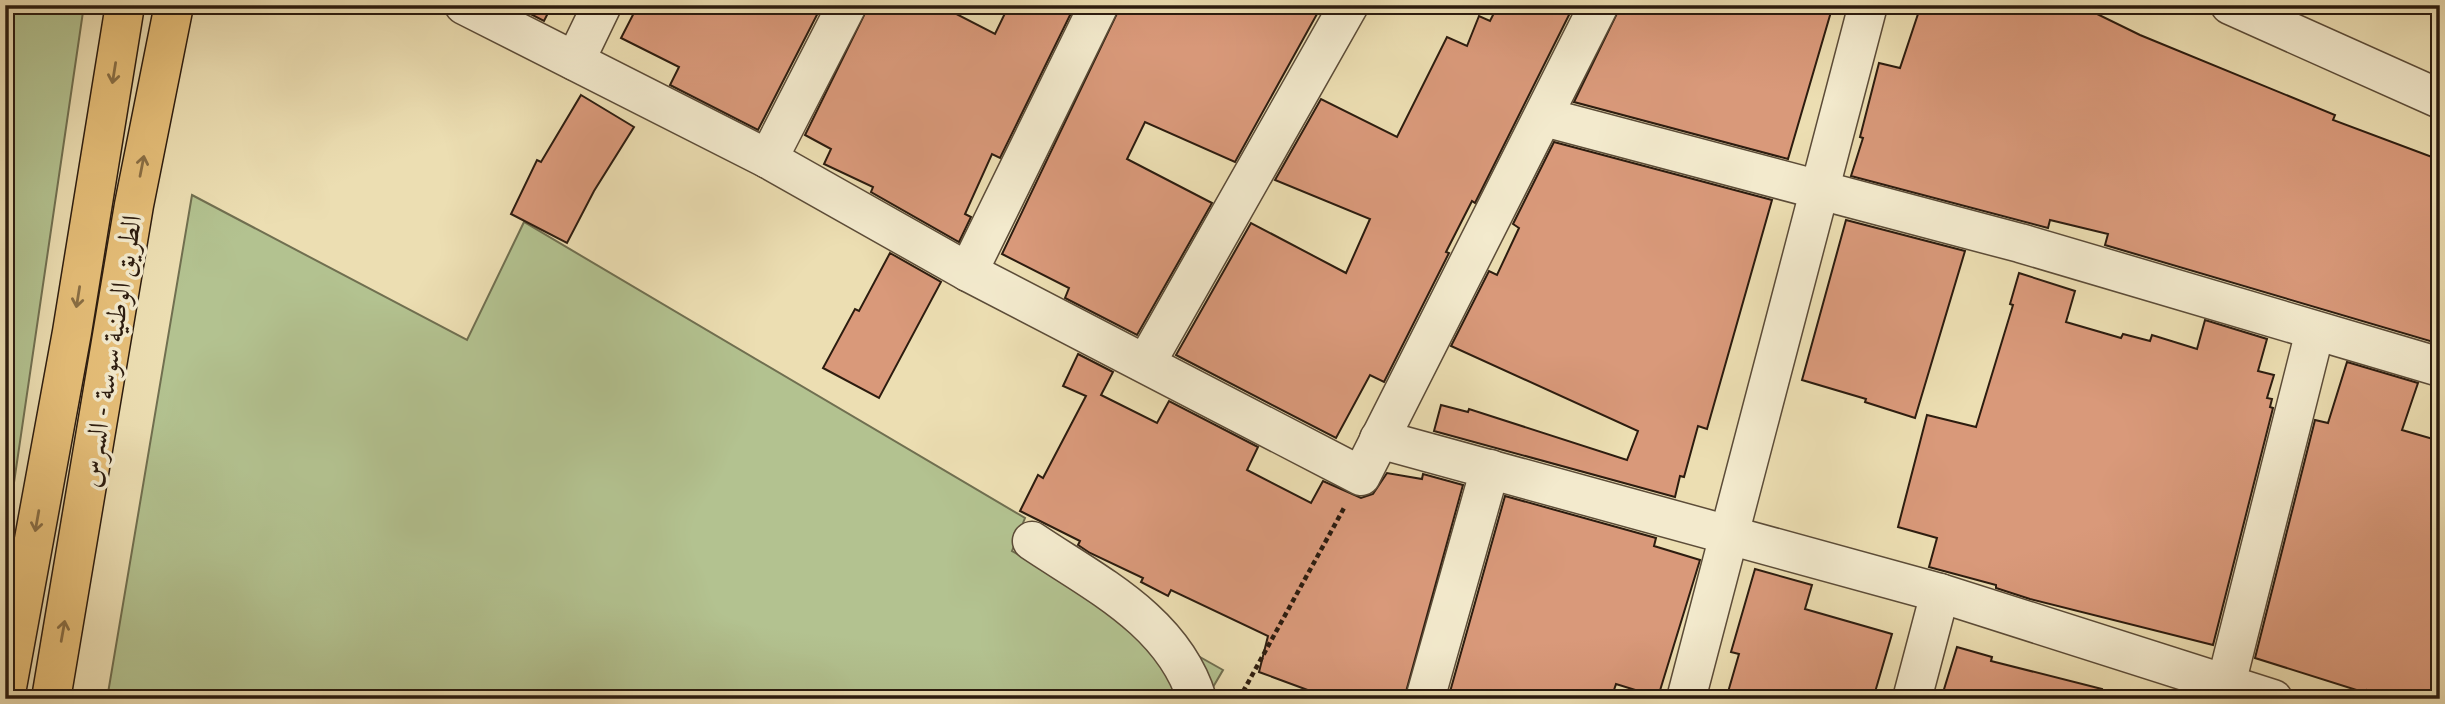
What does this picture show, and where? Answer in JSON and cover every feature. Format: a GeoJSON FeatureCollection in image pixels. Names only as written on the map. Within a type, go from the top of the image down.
{"type":"FeatureCollection","features":[{"type":"Feature","properties":{"kind":"main road","name":"الطريق الوطنية سوسة - السرس"},"geometry":{"type":"LineString","coordinates":[[5,698],[72,332],[125,5]]}},
{"type":"Feature","properties":{"kind":"main road","name":"الطريق الوطنية سوسة - السرس"},"geometry":{"type":"LineString","coordinates":[[51,699],[134,205],[174,5]]}},
{"type":"Feature","properties":{"kind":"street"},"geometry":{"type":"LineString","coordinates":[[464,5],[768,159],[968,272],[1361,476],[1599,5]]}},
{"type":"Feature","properties":{"kind":"street"},"geometry":{"type":"LineString","coordinates":[[575,61],[602,5]]}},
{"type":"Feature","properties":{"kind":"street"},"geometry":{"type":"LineString","coordinates":[[768,159],[847,5]]}},
{"type":"Feature","properties":{"kind":"street"},"geometry":{"type":"LineString","coordinates":[[968,272],[1099,5]]}},
{"type":"Feature","properties":{"kind":"street"},"geometry":{"type":"LineString","coordinates":[[1146,363],[1349,5]]}},
{"type":"Feature","properties":{"kind":"street"},"geometry":{"type":"LineString","coordinates":[[1686,699],[1868,5]]}},
{"type":"Feature","properties":{"kind":"street"},"geometry":{"type":"LineString","coordinates":[[2230,5],[2440,99]]}},
{"type":"Feature","properties":{"kind":"street"},"geometry":{"type":"LineString","coordinates":[[1544,117],[2021,243],[2440,367]]}},
{"type":"Feature","properties":{"kind":"street"},"geometry":{"type":"LineString","coordinates":[[2226,684],[2315,331]]}},
{"type":"Feature","properties":{"kind":"street"},"geometry":{"type":"LineString","coordinates":[[1379,439],[1940,593],[2273,699]]}},
{"type":"Feature","properties":{"kind":"street"},"geometry":{"type":"LineString","coordinates":[[1425,699],[1490,469]]}},
{"type":"Feature","properties":{"kind":"street"},"geometry":{"type":"LineString","coordinates":[[1032,541],[1128,606],[1170,643],[1188,670],[1197,699]]}},
{"type":"Feature","properties":{"kind":"street"},"geometry":{"type":"LineString","coordinates":[[1912,699],[1940,593]]}},
{"type":"Feature","properties":{"kind":"path"},"geometry":{"type":"LineString","coordinates":[[1239,699],[1361,476]]}},
{"type":"Feature","properties":{"kind":"green space"},"geometry":{"type":"Polygon","coordinates":[[[5,5],[84,5],[5,544],[5,5]]]}},
{"type":"Feature","properties":{"kind":"green space"},"geometry":{"type":"Polygon","coordinates":[[[192,195],[467,340],[524,222],[1025,518],[1012,551],[1223,670],[1206,699],[107,699],[192,195]]]}},
{"type":"Feature","properties":{"kind":"building"},"geometry":{"type":"Polygon","coordinates":[[[513,5],[552,5],[544,21],[513,5]]]}},
{"type":"Feature","properties":{"kind":"building"},"geometry":{"type":"Polygon","coordinates":[[[638,5],[822,5],[758,130],[670,85],[679,67],[621,38],[638,5]]]}},
{"type":"Feature","properties":{"kind":"building"},"geometry":{"type":"Polygon","coordinates":[[[869,5],[939,5],[995,34],[1009,5],[1075,5],[1000,158],[992,154],[965,214],[971,217],[959,242],[871,192],[873,187],[824,164],[831,149],[805,135],[869,5]]]}},
{"type":"Feature","properties":{"kind":"building"},"geometry":{"type":"Polygon","coordinates":[[[1121,5],[1322,5],[1235,162],[1145,122],[1127,159],[1212,203],[1137,335],[1065,298],[1069,288],[1002,254],[1121,5]]]}},
{"type":"Feature","properties":{"kind":"building"},"geometry":{"type":"Polygon","coordinates":[[[1498,5],[1574,5],[1475,203],[1472,201],[1446,252],[1449,253],[1384,382],[1370,375],[1336,438],[1176,355],[1251,223],[1346,273],[1370,219],[1275,180],[1321,99],[1397,137],[1447,37],[1467,46],[1479,16],[1490,21],[1498,5]]]}},
{"type":"Feature","properties":{"kind":"building"},"geometry":{"type":"Polygon","coordinates":[[[1621,5],[1833,5],[1788,159],[1574,102],[1621,5]]]}},
{"type":"Feature","properties":{"kind":"building"},"geometry":{"type":"Polygon","coordinates":[[[1921,5],[2100,5],[2097,14],[2140,35],[2335,115],[2333,120],[2440,160],[2440,344],[2105,245],[2108,234],[2050,220],[2048,228],[1851,176],[1863,138],[1860,137],[1879,63],[1900,68],[1921,5]]]}},
{"type":"Feature","properties":{"kind":"building"},"geometry":{"type":"Polygon","coordinates":[[[581,95],[634,127],[594,191],[567,243],[511,214],[537,160],[541,162],[581,95]]]}},
{"type":"Feature","properties":{"kind":"building"},"geometry":{"type":"Polygon","coordinates":[[[1554,142],[1772,200],[1707,429],[1698,426],[1684,477],[1680,476],[1675,497],[1434,431],[1441,405],[1468,412],[1469,409],[1627,460],[1638,431],[1451,346],[1489,271],[1497,275],[1519,228],[1513,224],[1554,142]]]}},
{"type":"Feature","properties":{"kind":"building"},"geometry":{"type":"Polygon","coordinates":[[[1846,220],[1965,251],[1915,418],[1865,402],[1866,399],[1802,380],[1846,220]]]}},
{"type":"Feature","properties":{"kind":"building"},"geometry":{"type":"Polygon","coordinates":[[[890,253],[941,282],[879,398],[823,368],[855,309],[859,311],[890,253]]]}},
{"type":"Feature","properties":{"kind":"building"},"geometry":{"type":"Polygon","coordinates":[[[2019,273],[2075,291],[2066,322],[2121,338],[2123,334],[2150,341],[2152,335],[2197,349],[2205,320],[2267,339],[2258,371],[2274,375],[2267,398],[2272,399],[2270,407],[2273,408],[2213,645],[2030,599],[1996,588],[1996,585],[1929,567],[1937,538],[1898,527],[1927,415],[1976,427],[2013,305],[2010,304],[2019,273]]]}},
{"type":"Feature","properties":{"kind":"building"},"geometry":{"type":"Polygon","coordinates":[[[1078,354],[1113,372],[1101,395],[1157,423],[1169,401],[1258,447],[1247,470],[1311,503],[1323,481],[1361,498],[1373,494],[1387,473],[1422,479],[1423,474],[1463,485],[1404,699],[1332,699],[1259,672],[1268,636],[1171,590],[1168,596],[1141,582],[1143,578],[1090,553],[1078,545],[1080,541],[1020,511],[1038,475],[1043,478],[1086,396],[1063,386],[1078,354]]]}},
{"type":"Feature","properties":{"kind":"building"},"geometry":{"type":"Polygon","coordinates":[[[2347,362],[2418,383],[2402,430],[2440,441],[2440,699],[2396,699],[2367,690],[2366,693],[2255,658],[2315,420],[2328,423],[2347,362]]]}},
{"type":"Feature","properties":{"kind":"building"},"geometry":{"type":"Polygon","coordinates":[[[1505,496],[1656,538],[1654,546],[1700,560],[1658,697],[1616,684],[1611,699],[1448,699],[1505,496]]]}},
{"type":"Feature","properties":{"kind":"building"},"geometry":{"type":"Polygon","coordinates":[[[1755,569],[1812,585],[1805,609],[1892,634],[1873,699],[1726,699],[1739,654],[1731,652],[1755,569]]]}},
{"type":"Feature","properties":{"kind":"building"},"geometry":{"type":"Polygon","coordinates":[[[1957,647],[1992,657],[1991,661],[2102,689],[2100,699],[1941,699],[1957,647]]]}}]}
